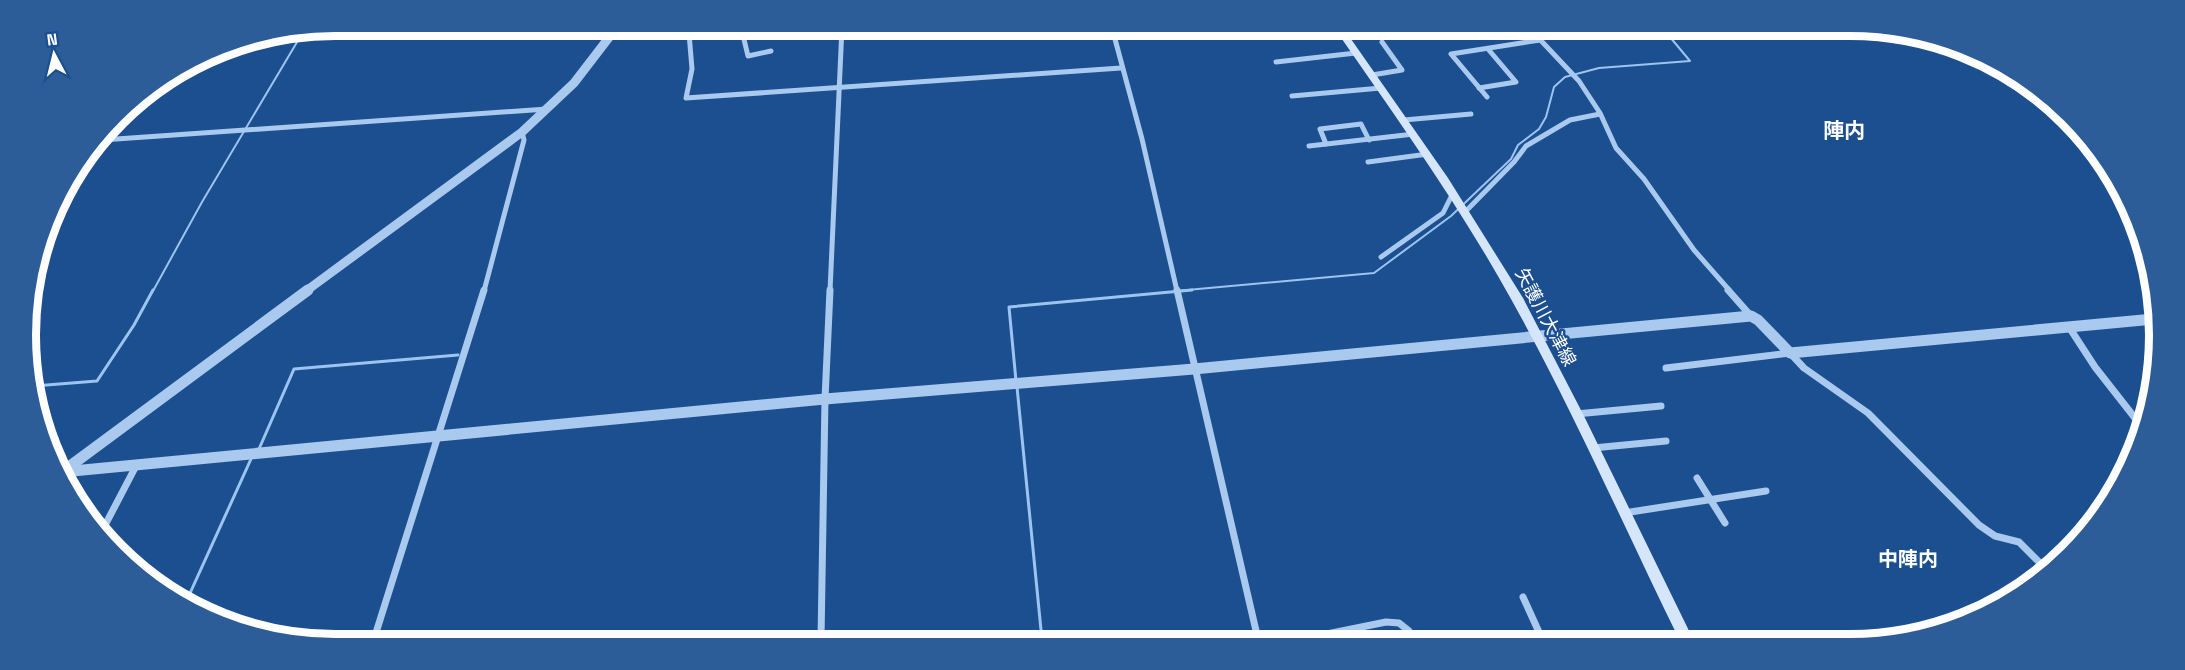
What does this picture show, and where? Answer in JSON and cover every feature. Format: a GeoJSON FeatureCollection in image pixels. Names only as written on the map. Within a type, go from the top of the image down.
{"type":"FeatureCollection","features":[{"type":"Feature","properties":{"kind":"main road","name":"矢護川大津線"},"geometry":{"type":"LineString","coordinates":[[1344,36],[1429,154],[1538,338],[1684,634]]}},
{"type":"Feature","properties":{"kind":"street"},"geometry":{"type":"LineString","coordinates":[[67,468],[522,132],[582,74],[610,36]]}},
{"type":"Feature","properties":{"kind":"street"},"geometry":{"type":"LineString","coordinates":[[689,36],[692,69],[686,98],[1121,68]]}},
{"type":"Feature","properties":{"kind":"street"},"geometry":{"type":"LineString","coordinates":[[743,36],[748,56],[771,51]]}},
{"type":"Feature","properties":{"kind":"street"},"geometry":{"type":"LineString","coordinates":[[820,634],[825,399],[842,36]]}},
{"type":"Feature","properties":{"kind":"street"},"geometry":{"type":"LineString","coordinates":[[1114,36],[1142,139],[1257,634]]}},
{"type":"Feature","properties":{"kind":"street"},"geometry":{"type":"LineString","coordinates":[[1536,36],[1579,81],[1600,114],[1616,148],[1644,179],[1694,250],[1751,316],[1758,320],[1804,368],[1868,413],[1979,525],[1995,536],[2019,542],[2041,564]]}},
{"type":"Feature","properties":{"kind":"street"},"geometry":{"type":"LineString","coordinates":[[1487,98],[1451,54],[1540,40]]}},
{"type":"Feature","properties":{"kind":"street"},"geometry":{"type":"LineString","coordinates":[[1371,75],[1402,70],[1382,42]]}},
{"type":"Feature","properties":{"kind":"street"},"geometry":{"type":"LineString","coordinates":[[1479,88],[1516,82],[1488,49]]}},
{"type":"Feature","properties":{"kind":"street"},"geometry":{"type":"LineString","coordinates":[[1276,62],[1356,53]]}},
{"type":"Feature","properties":{"kind":"street"},"geometry":{"type":"LineString","coordinates":[[1292,96],[1381,88]]}},
{"type":"Feature","properties":{"kind":"street"},"geometry":{"type":"LineString","coordinates":[[109,140],[548,109]]}},
{"type":"Feature","properties":{"kind":"street"},"geometry":{"type":"LineString","coordinates":[[1404,120],[1471,114]]}},
{"type":"Feature","properties":{"kind":"street"},"geometry":{"type":"LineString","coordinates":[[1465,212],[1514,162],[1526,146],[1547,131],[1570,120],[1600,114]]}},
{"type":"Feature","properties":{"kind":"street"},"geometry":{"type":"LineString","coordinates":[[1326,144],[1320,129],[1361,124],[1369,140]]}},
{"type":"Feature","properties":{"kind":"street"},"geometry":{"type":"LineString","coordinates":[[376,634],[440,437],[507,213],[524,140],[522,132]]}},
{"type":"Feature","properties":{"kind":"street"},"geometry":{"type":"LineString","coordinates":[[1309,146],[1414,134]]}},
{"type":"Feature","properties":{"kind":"street"},"geometry":{"type":"LineString","coordinates":[[1368,162],[1429,154]]}},
{"type":"Feature","properties":{"kind":"street"},"geometry":{"type":"LineString","coordinates":[[1381,258],[1443,213],[1453,193]]}},
{"type":"Feature","properties":{"kind":"street"},"geometry":{"type":"LineString","coordinates":[[69,471],[825,399],[1194,369],[1751,316]]}},
{"type":"Feature","properties":{"kind":"street"},"geometry":{"type":"LineString","coordinates":[[1666,368],[1790,353],[2148,320]]}},
{"type":"Feature","properties":{"kind":"street"},"geometry":{"type":"LineString","coordinates":[[2069,327],[2095,367],[2136,420]]}},
{"type":"Feature","properties":{"kind":"street"},"geometry":{"type":"LineString","coordinates":[[1576,414],[1661,406]]}},
{"type":"Feature","properties":{"kind":"street"},"geometry":{"type":"LineString","coordinates":[[1593,448],[1666,441]]}},
{"type":"Feature","properties":{"kind":"street"},"geometry":{"type":"LineString","coordinates":[[105,526],[136,465]]}},
{"type":"Feature","properties":{"kind":"street"},"geometry":{"type":"LineString","coordinates":[[1697,478],[1725,523]]}},
{"type":"Feature","properties":{"kind":"street"},"geometry":{"type":"LineString","coordinates":[[1624,513],[1766,491]]}},
{"type":"Feature","properties":{"kind":"street"},"geometry":{"type":"LineString","coordinates":[[1523,597],[1540,634]]}},
{"type":"Feature","properties":{"kind":"street"},"geometry":{"type":"LineString","coordinates":[[1322,634],[1386,622],[1399,623],[1410,634]]}},
{"type":"Feature","properties":{"kind":"waterway"},"geometry":{"type":"LineString","coordinates":[[1176,291],[1374,273],[1451,216],[1511,159],[1518,145],[1539,129],[1546,117],[1554,87],[1565,77],[1599,68],[1690,61],[1669,36]]}},
{"type":"Feature","properties":{"kind":"waterway"},"geometry":{"type":"LineString","coordinates":[[153,291],[202,202],[299,39]]}},
{"type":"Feature","properties":{"kind":"waterway"},"geometry":{"type":"LineString","coordinates":[[41,385],[97,381],[134,325],[153,290]]}},
{"type":"Feature","properties":{"kind":"waterway"},"geometry":{"type":"LineString","coordinates":[[1016,381],[1009,307],[1192,290]]}},
{"type":"Feature","properties":{"kind":"waterway"},"geometry":{"type":"LineString","coordinates":[[259,449],[294,369],[458,355]]}},
{"type":"Feature","properties":{"kind":"waterway"},"geometry":{"type":"LineString","coordinates":[[1017,387],[1041,634]]}},
{"type":"Feature","properties":{"kind":"waterway"},"geometry":{"type":"LineString","coordinates":[[189,596],[251,459]]}},
{"type":"Feature","properties":{"kind":"district","name":"陣内"},"geometry":{"type":"Point","coordinates":[1844,130]}},
{"type":"Feature","properties":{"kind":"district","name":"中陣内"},"geometry":{"type":"Point","coordinates":[1908,559]}}]}
